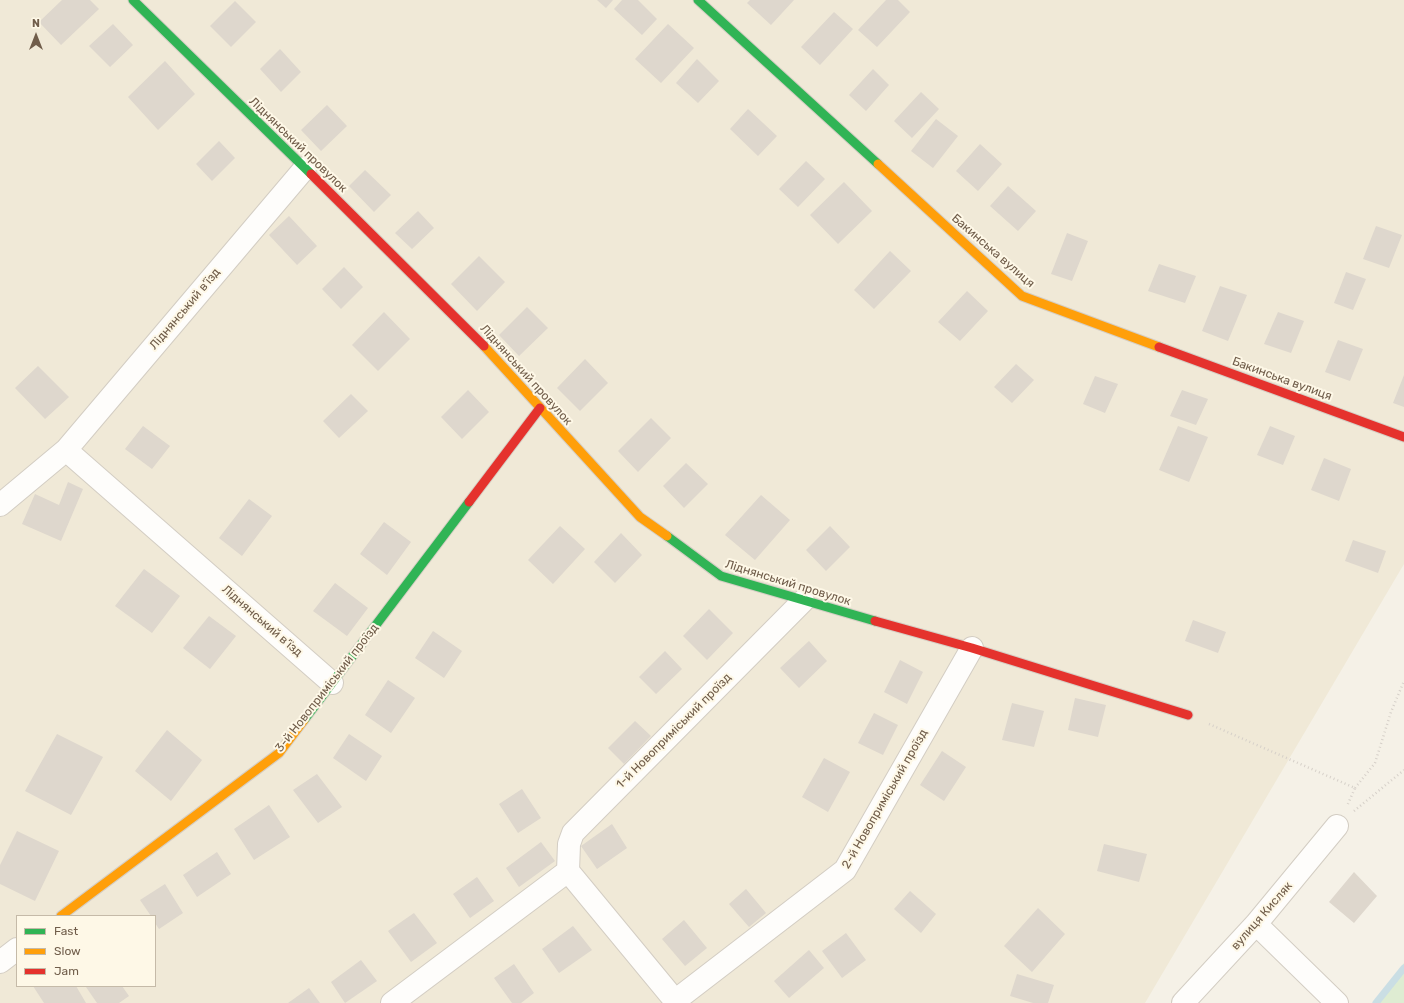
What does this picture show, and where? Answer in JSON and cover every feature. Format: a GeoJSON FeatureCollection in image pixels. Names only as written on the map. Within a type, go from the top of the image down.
{"type":"FeatureCollection","features":[{"type":"Feature","properties":{"kind":"street","name":"Ліднянський провулок"},"geometry":{"type":"LineString","coordinates":[[133,0],[466,326],[640,517],[721,576],[803,601],[972,648],[1188,715]]}},
{"type":"Feature","properties":{"kind":"street","name":"Бакинська вулиця"},"geometry":{"type":"LineString","coordinates":[[698,0],[1022,296],[1404,437]]}},
{"type":"Feature","properties":{"kind":"street","name":"Ліднянський в’їзд"},"geometry":{"type":"LineString","coordinates":[[0,505],[66,450],[305,168]]}},
{"type":"Feature","properties":{"kind":"street","name":"3-й Новоприміський проїзд"},"geometry":{"type":"LineString","coordinates":[[62,915],[279,753],[540,408]]}},
{"type":"Feature","properties":{"kind":"street","name":"Ліднянський в’їзд"},"geometry":{"type":"LineString","coordinates":[[66,450],[332,683]]}},
{"type":"Feature","properties":{"kind":"street","name":"1-й Новоприміський проїзд"},"geometry":{"type":"LineString","coordinates":[[568,871],[569,844],[573,833],[803,601]]}},
{"type":"Feature","properties":{"kind":"street","name":"2-й Новоприміський проїзд"},"geometry":{"type":"LineString","coordinates":[[677,1001],[845,870],[972,648]]}},
{"type":"Feature","properties":{"kind":"street","name":"вулиця Кисляк"},"geometry":{"type":"LineString","coordinates":[[1183,1003],[1256,924],[1337,826]]}},
{"type":"Feature","properties":{"kind":"street"},"geometry":{"type":"LineString","coordinates":[[392,1003],[568,871],[677,1001]]}},
{"type":"Feature","properties":{"kind":"street"},"geometry":{"type":"LineString","coordinates":[[1256,924],[1337,1003]]}},
{"type":"Feature","properties":{"kind":"street"},"geometry":{"type":"LineString","coordinates":[[0,962],[16,950]]}},
{"type":"Feature","properties":{"kind":"path"},"geometry":{"type":"LineString","coordinates":[[1337,826],[1355,788],[1375,763],[1391,712],[1404,681]]}},
{"type":"Feature","properties":{"kind":"path"},"geometry":{"type":"LineString","coordinates":[[1188,715],[1355,788]]}},
{"type":"Feature","properties":{"kind":"path"},"geometry":{"type":"LineString","coordinates":[[1337,826],[1404,770]]}},
{"type":"Feature","properties":{"kind":"shaded area"},"geometry":{"type":"Polygon","coordinates":[[[0,0],[1404,0],[1404,564],[1145,1003],[0,1003],[0,0]]]}},
{"type":"Feature","properties":{"kind":"green space"},"geometry":{"type":"Polygon","coordinates":[[[1404,963],[1404,1003],[1380,1003],[1378,1001],[1404,963]]]}},
{"type":"Feature","properties":{"kind":"building"},"geometry":{"type":"Polygon","coordinates":[[[62,0],[90,0],[99,9],[61,45],[39,22],[62,0]]]}},
{"type":"Feature","properties":{"kind":"building"},"geometry":{"type":"Polygon","coordinates":[[[597,0],[613,0],[606,8],[597,0]]]}},
{"type":"Feature","properties":{"kind":"building"},"geometry":{"type":"Polygon","coordinates":[[[622,0],[638,0],[657,19],[642,35],[614,9],[622,0]]]}},
{"type":"Feature","properties":{"kind":"building"},"geometry":{"type":"Polygon","coordinates":[[[750,0],[794,0],[771,25],[747,3],[750,0]]]}},
{"type":"Feature","properties":{"kind":"building"},"geometry":{"type":"Polygon","coordinates":[[[886,0],[898,0],[910,12],[877,47],[858,30],[886,0]]]}},
{"type":"Feature","properties":{"kind":"building"},"geometry":{"type":"Polygon","coordinates":[[[235,1],[256,22],[231,47],[210,26],[235,1]]]}},
{"type":"Feature","properties":{"kind":"building"},"geometry":{"type":"Polygon","coordinates":[[[834,12],[853,29],[820,65],[801,47],[834,12]]]}},
{"type":"Feature","properties":{"kind":"building"},"geometry":{"type":"Polygon","coordinates":[[[113,24],[133,45],[110,67],[89,46],[113,24]]]}},
{"type":"Feature","properties":{"kind":"building"},"geometry":{"type":"Polygon","coordinates":[[[668,24],[694,48],[661,83],[635,59],[668,24]]]}},
{"type":"Feature","properties":{"kind":"building"},"geometry":{"type":"Polygon","coordinates":[[[280,49],[301,72],[281,92],[260,69],[280,49]]]}},
{"type":"Feature","properties":{"kind":"building"},"geometry":{"type":"Polygon","coordinates":[[[697,59],[719,81],[698,103],[676,83],[697,59]]]}},
{"type":"Feature","properties":{"kind":"building"},"geometry":{"type":"Polygon","coordinates":[[[165,61],[195,94],[158,130],[128,97],[165,61]]]}},
{"type":"Feature","properties":{"kind":"building"},"geometry":{"type":"Polygon","coordinates":[[[873,69],[889,85],[866,111],[849,95],[873,69]]]}},
{"type":"Feature","properties":{"kind":"building"},"geometry":{"type":"Polygon","coordinates":[[[921,92],[939,109],[912,138],[894,121],[921,92]]]}},
{"type":"Feature","properties":{"kind":"building"},"geometry":{"type":"Polygon","coordinates":[[[327,105],[347,126],[321,151],[301,130],[327,105]]]}},
{"type":"Feature","properties":{"kind":"building"},"geometry":{"type":"Polygon","coordinates":[[[748,109],[777,136],[758,156],[730,129],[748,109]]]}},
{"type":"Feature","properties":{"kind":"building"},"geometry":{"type":"Polygon","coordinates":[[[936,119],[958,136],[933,168],[911,151],[936,119]]]}},
{"type":"Feature","properties":{"kind":"building"},"geometry":{"type":"Polygon","coordinates":[[[219,141],[235,158],[212,181],[196,164],[219,141]]]}},
{"type":"Feature","properties":{"kind":"building"},"geometry":{"type":"Polygon","coordinates":[[[980,144],[1002,164],[978,191],[956,171],[980,144]]]}},
{"type":"Feature","properties":{"kind":"building"},"geometry":{"type":"Polygon","coordinates":[[[806,161],[825,179],[798,207],[779,189],[806,161]]]}},
{"type":"Feature","properties":{"kind":"building"},"geometry":{"type":"Polygon","coordinates":[[[365,170],[391,195],[374,212],[349,186],[365,170]]]}},
{"type":"Feature","properties":{"kind":"building"},"geometry":{"type":"Polygon","coordinates":[[[844,182],[872,211],[838,244],[810,215],[844,182]]]}},
{"type":"Feature","properties":{"kind":"building"},"geometry":{"type":"Polygon","coordinates":[[[1008,186],[1036,211],[1018,231],[990,206],[1008,186]]]}},
{"type":"Feature","properties":{"kind":"building"},"geometry":{"type":"Polygon","coordinates":[[[418,211],[434,228],[412,249],[395,233],[418,211]]]}},
{"type":"Feature","properties":{"kind":"building"},"geometry":{"type":"Polygon","coordinates":[[[289,216],[317,246],[297,265],[269,235],[289,216]]]}},
{"type":"Feature","properties":{"kind":"building"},"geometry":{"type":"Polygon","coordinates":[[[1376,226],[1402,235],[1389,268],[1363,259],[1376,226]]]}},
{"type":"Feature","properties":{"kind":"building"},"geometry":{"type":"Polygon","coordinates":[[[1067,233],[1088,241],[1072,281],[1051,274],[1067,233]]]}},
{"type":"Feature","properties":{"kind":"building"},"geometry":{"type":"Polygon","coordinates":[[[890,251],[911,271],[874,309],[854,290],[890,251]]]}},
{"type":"Feature","properties":{"kind":"building"},"geometry":{"type":"Polygon","coordinates":[[[479,256],[505,282],[477,311],[451,284],[479,256]]]}},
{"type":"Feature","properties":{"kind":"building"},"geometry":{"type":"Polygon","coordinates":[[[1159,264],[1196,276],[1185,303],[1148,291],[1159,264]]]}},
{"type":"Feature","properties":{"kind":"building"},"geometry":{"type":"Polygon","coordinates":[[[344,267],[363,287],[341,309],[322,289],[344,267]]]}},
{"type":"Feature","properties":{"kind":"building"},"geometry":{"type":"Polygon","coordinates":[[[1346,272],[1366,279],[1353,310],[1334,303],[1346,272]]]}},
{"type":"Feature","properties":{"kind":"building"},"geometry":{"type":"Polygon","coordinates":[[[1220,286],[1247,295],[1228,341],[1202,331],[1220,286]]]}},
{"type":"Feature","properties":{"kind":"building"},"geometry":{"type":"Polygon","coordinates":[[[967,291],[988,311],[960,341],[938,322],[967,291]]]}},
{"type":"Feature","properties":{"kind":"building"},"geometry":{"type":"Polygon","coordinates":[[[527,307],[548,328],[519,356],[499,335],[527,307]]]}},
{"type":"Feature","properties":{"kind":"building"},"geometry":{"type":"Polygon","coordinates":[[[384,312],[410,339],[378,371],[352,345],[384,312]]]}},
{"type":"Feature","properties":{"kind":"building"},"geometry":{"type":"Polygon","coordinates":[[[1278,312],[1304,321],[1291,353],[1264,344],[1278,312]]]}},
{"type":"Feature","properties":{"kind":"building"},"geometry":{"type":"Polygon","coordinates":[[[1338,340],[1363,349],[1350,381],[1325,372],[1338,340]]]}},
{"type":"Feature","properties":{"kind":"building"},"geometry":{"type":"Polygon","coordinates":[[[585,359],[608,383],[580,411],[557,388],[585,359]]]}},
{"type":"Feature","properties":{"kind":"building"},"geometry":{"type":"Polygon","coordinates":[[[1016,364],[1034,380],[1012,403],[994,387],[1016,364]]]}},
{"type":"Feature","properties":{"kind":"building"},"geometry":{"type":"Polygon","coordinates":[[[38,366],[69,397],[45,419],[15,388],[38,366]]]}},
{"type":"Feature","properties":{"kind":"building"},"geometry":{"type":"Polygon","coordinates":[[[1404,375],[1404,407],[1393,403],[1404,375]]]}},
{"type":"Feature","properties":{"kind":"building"},"geometry":{"type":"Polygon","coordinates":[[[1095,376],[1118,384],[1105,413],[1083,404],[1095,376]]]}},
{"type":"Feature","properties":{"kind":"building"},"geometry":{"type":"Polygon","coordinates":[[[468,390],[489,412],[462,439],[441,417],[468,390]]]}},
{"type":"Feature","properties":{"kind":"building"},"geometry":{"type":"Polygon","coordinates":[[[1182,390],[1208,399],[1196,425],[1170,416],[1182,390]]]}},
{"type":"Feature","properties":{"kind":"building"},"geometry":{"type":"Polygon","coordinates":[[[351,394],[368,411],[339,438],[323,421],[351,394]]]}},
{"type":"Feature","properties":{"kind":"building"},"geometry":{"type":"Polygon","coordinates":[[[651,418],[671,438],[638,472],[618,451],[651,418]]]}},
{"type":"Feature","properties":{"kind":"building"},"geometry":{"type":"Polygon","coordinates":[[[143,426],[170,446],[152,469],[125,449],[143,426]]]}},
{"type":"Feature","properties":{"kind":"building"},"geometry":{"type":"Polygon","coordinates":[[[1178,426],[1208,437],[1189,482],[1159,470],[1178,426]]]}},
{"type":"Feature","properties":{"kind":"building"},"geometry":{"type":"Polygon","coordinates":[[[1270,426],[1295,436],[1283,465],[1257,455],[1270,426]]]}},
{"type":"Feature","properties":{"kind":"building"},"geometry":{"type":"Polygon","coordinates":[[[1324,458],[1351,469],[1339,501],[1311,490],[1324,458]]]}},
{"type":"Feature","properties":{"kind":"building"},"geometry":{"type":"Polygon","coordinates":[[[686,463],[708,484],[684,508],[663,486],[686,463]]]}},
{"type":"Feature","properties":{"kind":"building"},"geometry":{"type":"Polygon","coordinates":[[[68,482],[83,489],[61,541],[22,524],[35,494],[59,505],[68,482]]]}},
{"type":"Feature","properties":{"kind":"building"},"geometry":{"type":"Polygon","coordinates":[[[761,495],[790,520],[755,560],[725,535],[761,495]]]}},
{"type":"Feature","properties":{"kind":"building"},"geometry":{"type":"Polygon","coordinates":[[[249,499],[272,516],[242,556],[219,538],[249,499]]]}},
{"type":"Feature","properties":{"kind":"building"},"geometry":{"type":"Polygon","coordinates":[[[384,522],[411,542],[387,575],[360,554],[384,522]]]}},
{"type":"Feature","properties":{"kind":"building"},"geometry":{"type":"Polygon","coordinates":[[[560,526],[585,549],[553,584],[528,560],[560,526]]]}},
{"type":"Feature","properties":{"kind":"building"},"geometry":{"type":"Polygon","coordinates":[[[830,526],[850,547],[826,571],[806,550],[830,526]]]}},
{"type":"Feature","properties":{"kind":"building"},"geometry":{"type":"Polygon","coordinates":[[[621,533],[642,555],[615,583],[594,562],[621,533]]]}},
{"type":"Feature","properties":{"kind":"building"},"geometry":{"type":"Polygon","coordinates":[[[1353,540],[1386,551],[1378,573],[1345,561],[1353,540]]]}},
{"type":"Feature","properties":{"kind":"building"},"geometry":{"type":"Polygon","coordinates":[[[144,569],[180,596],[152,633],[115,606],[144,569]]]}},
{"type":"Feature","properties":{"kind":"building"},"geometry":{"type":"Polygon","coordinates":[[[335,583],[368,608],[347,636],[313,611],[335,583]]]}},
{"type":"Feature","properties":{"kind":"building"},"geometry":{"type":"Polygon","coordinates":[[[709,609],[733,633],[707,660],[683,636],[709,609]]]}},
{"type":"Feature","properties":{"kind":"building"},"geometry":{"type":"Polygon","coordinates":[[[209,616],[236,636],[210,669],[183,648],[209,616]]]}},
{"type":"Feature","properties":{"kind":"building"},"geometry":{"type":"Polygon","coordinates":[[[1193,620],[1226,632],[1218,653],[1185,641],[1193,620]]]}},
{"type":"Feature","properties":{"kind":"building"},"geometry":{"type":"Polygon","coordinates":[[[433,631],[462,651],[444,678],[415,658],[433,631]]]}},
{"type":"Feature","properties":{"kind":"building"},"geometry":{"type":"Polygon","coordinates":[[[809,641],[827,661],[799,688],[780,668],[809,641]]]}},
{"type":"Feature","properties":{"kind":"building"},"geometry":{"type":"Polygon","coordinates":[[[665,651],[682,669],[656,694],[639,677],[665,651]]]}},
{"type":"Feature","properties":{"kind":"building"},"geometry":{"type":"Polygon","coordinates":[[[900,660],[923,672],[907,704],[884,692],[900,660]]]}},
{"type":"Feature","properties":{"kind":"building"},"geometry":{"type":"Polygon","coordinates":[[[388,680],[415,698],[391,733],[365,715],[388,680]]]}},
{"type":"Feature","properties":{"kind":"building"},"geometry":{"type":"Polygon","coordinates":[[[1075,698],[1106,705],[1098,737],[1068,730],[1075,698]]]}},
{"type":"Feature","properties":{"kind":"building"},"geometry":{"type":"Polygon","coordinates":[[[1012,703],[1044,711],[1034,747],[1002,740],[1012,703]]]}},
{"type":"Feature","properties":{"kind":"building"},"geometry":{"type":"Polygon","coordinates":[[[874,713],[898,725],[883,755],[858,743],[874,713]]]}},
{"type":"Feature","properties":{"kind":"building"},"geometry":{"type":"Polygon","coordinates":[[[635,721],[651,736],[624,764],[608,748],[635,721]]]}},
{"type":"Feature","properties":{"kind":"building"},"geometry":{"type":"Polygon","coordinates":[[[167,730],[202,760],[171,801],[135,771],[167,730]]]}},
{"type":"Feature","properties":{"kind":"building"},"geometry":{"type":"Polygon","coordinates":[[[57,734],[103,757],[71,815],[25,791],[57,734]]]}},
{"type":"Feature","properties":{"kind":"building"},"geometry":{"type":"Polygon","coordinates":[[[349,734],[382,756],[366,781],[333,758],[349,734]]]}},
{"type":"Feature","properties":{"kind":"building"},"geometry":{"type":"Polygon","coordinates":[[[942,751],[966,767],[944,801],[920,785],[942,751]]]}},
{"type":"Feature","properties":{"kind":"building"},"geometry":{"type":"Polygon","coordinates":[[[824,758],[850,772],[828,812],[802,797],[824,758]]]}},
{"type":"Feature","properties":{"kind":"building"},"geometry":{"type":"Polygon","coordinates":[[[317,774],[342,807],[318,823],[293,790],[317,774]]]}},
{"type":"Feature","properties":{"kind":"building"},"geometry":{"type":"Polygon","coordinates":[[[522,789],[541,818],[518,833],[499,804],[522,789]]]}},
{"type":"Feature","properties":{"kind":"building"},"geometry":{"type":"Polygon","coordinates":[[[269,805],[290,837],[254,860],[234,829],[269,805]]]}},
{"type":"Feature","properties":{"kind":"building"},"geometry":{"type":"Polygon","coordinates":[[[612,824],[627,848],[597,869],[581,846],[612,824]]]}},
{"type":"Feature","properties":{"kind":"building"},"geometry":{"type":"Polygon","coordinates":[[[17,831],[59,851],[35,901],[0,884],[0,865],[17,831]]]}},
{"type":"Feature","properties":{"kind":"building"},"geometry":{"type":"Polygon","coordinates":[[[541,842],[555,861],[519,887],[506,868],[541,842]]]}},
{"type":"Feature","properties":{"kind":"building"},"geometry":{"type":"Polygon","coordinates":[[[1104,844],[1147,854],[1139,882],[1097,871],[1104,844]]]}},
{"type":"Feature","properties":{"kind":"building"},"geometry":{"type":"Polygon","coordinates":[[[217,852],[231,874],[197,897],[183,875],[217,852]]]}},
{"type":"Feature","properties":{"kind":"building"},"geometry":{"type":"Polygon","coordinates":[[[1354,872],[1377,896],[1354,923],[1329,902],[1354,872]]]}},
{"type":"Feature","properties":{"kind":"building"},"geometry":{"type":"Polygon","coordinates":[[[477,877],[494,901],[470,918],[453,894],[477,877]]]}},
{"type":"Feature","properties":{"kind":"building"},"geometry":{"type":"Polygon","coordinates":[[[165,884],[183,913],[159,929],[156,924],[156,915],[150,915],[140,900],[165,884]]]}},
{"type":"Feature","properties":{"kind":"building"},"geometry":{"type":"Polygon","coordinates":[[[746,889],[766,913],[749,927],[729,904],[746,889]]]}},
{"type":"Feature","properties":{"kind":"building"},"geometry":{"type":"Polygon","coordinates":[[[910,891],[936,914],[921,933],[894,909],[910,891]]]}},
{"type":"Feature","properties":{"kind":"building"},"geometry":{"type":"Polygon","coordinates":[[[1038,908],[1065,934],[1032,972],[1004,946],[1038,908]]]}},
{"type":"Feature","properties":{"kind":"building"},"geometry":{"type":"Polygon","coordinates":[[[414,913],[437,943],[411,962],[388,931],[414,913]]]}},
{"type":"Feature","properties":{"kind":"building"},"geometry":{"type":"Polygon","coordinates":[[[684,920],[707,948],[685,966],[662,939],[684,920]]]}},
{"type":"Feature","properties":{"kind":"building"},"geometry":{"type":"Polygon","coordinates":[[[573,926],[592,950],[559,973],[542,949],[573,926]]]}},
{"type":"Feature","properties":{"kind":"building"},"geometry":{"type":"Polygon","coordinates":[[[846,933],[866,960],[842,978],[822,951],[846,933]]]}},
{"type":"Feature","properties":{"kind":"building"},"geometry":{"type":"Polygon","coordinates":[[[809,950],[824,968],[789,998],[774,981],[809,950]]]}},
{"type":"Feature","properties":{"kind":"building"},"geometry":{"type":"Polygon","coordinates":[[[361,960],[377,981],[345,1003],[331,982],[361,960]]]}},
{"type":"Feature","properties":{"kind":"building"},"geometry":{"type":"Polygon","coordinates":[[[514,964],[534,993],[521,1003],[512,1003],[494,978],[514,964]]]}},
{"type":"Feature","properties":{"kind":"building"},"geometry":{"type":"Polygon","coordinates":[[[1017,974],[1054,985],[1048,1003],[1033,1003],[1010,996],[1017,974]]]}},
{"type":"Feature","properties":{"kind":"building"},"geometry":{"type":"Polygon","coordinates":[[[34,987],[77,987],[86,1003],[44,1003],[34,987]]]}},
{"type":"Feature","properties":{"kind":"building"},"geometry":{"type":"Polygon","coordinates":[[[86,987],[123,987],[129,996],[119,1003],[97,1003],[86,987]]]}},
{"type":"Feature","properties":{"kind":"building"},"geometry":{"type":"Polygon","coordinates":[[[309,988],[320,1003],[288,1003],[309,988]]]}},
{"type":"Feature","properties":{"kind":"waterway"},"geometry":{"type":"LineString","coordinates":[[1376,1003],[1404,968]]}},
{"type":"Feature","properties":{"kind":"traffic: fast"},"geometry":{"type":"LineString","coordinates":[[133,0],[311,174]]}},
{"type":"Feature","properties":{"kind":"traffic: fast"},"geometry":{"type":"LineString","coordinates":[[698,0],[878,164]]}},
{"type":"Feature","properties":{"kind":"traffic: fast"},"geometry":{"type":"LineString","coordinates":[[304,720],[469,502]]}},
{"type":"Feature","properties":{"kind":"traffic: fast"},"geometry":{"type":"LineString","coordinates":[[667,536],[721,576],[875,621]]}},
{"type":"Feature","properties":{"kind":"traffic: slow"},"geometry":{"type":"LineString","coordinates":[[878,164],[1022,296],[1159,347]]}},
{"type":"Feature","properties":{"kind":"traffic: slow"},"geometry":{"type":"LineString","coordinates":[[484,346],[640,517],[667,536]]}},
{"type":"Feature","properties":{"kind":"traffic: slow"},"geometry":{"type":"LineString","coordinates":[[62,915],[279,753],[304,720]]}},
{"type":"Feature","properties":{"kind":"traffic: jam"},"geometry":{"type":"LineString","coordinates":[[311,174],[484,346]]}},
{"type":"Feature","properties":{"kind":"traffic: jam"},"geometry":{"type":"LineString","coordinates":[[1159,347],[1404,437]]}},
{"type":"Feature","properties":{"kind":"traffic: jam"},"geometry":{"type":"LineString","coordinates":[[469,502],[540,408]]}},
{"type":"Feature","properties":{"kind":"traffic: jam"},"geometry":{"type":"LineString","coordinates":[[875,621],[972,648],[1188,715]]}}]}
